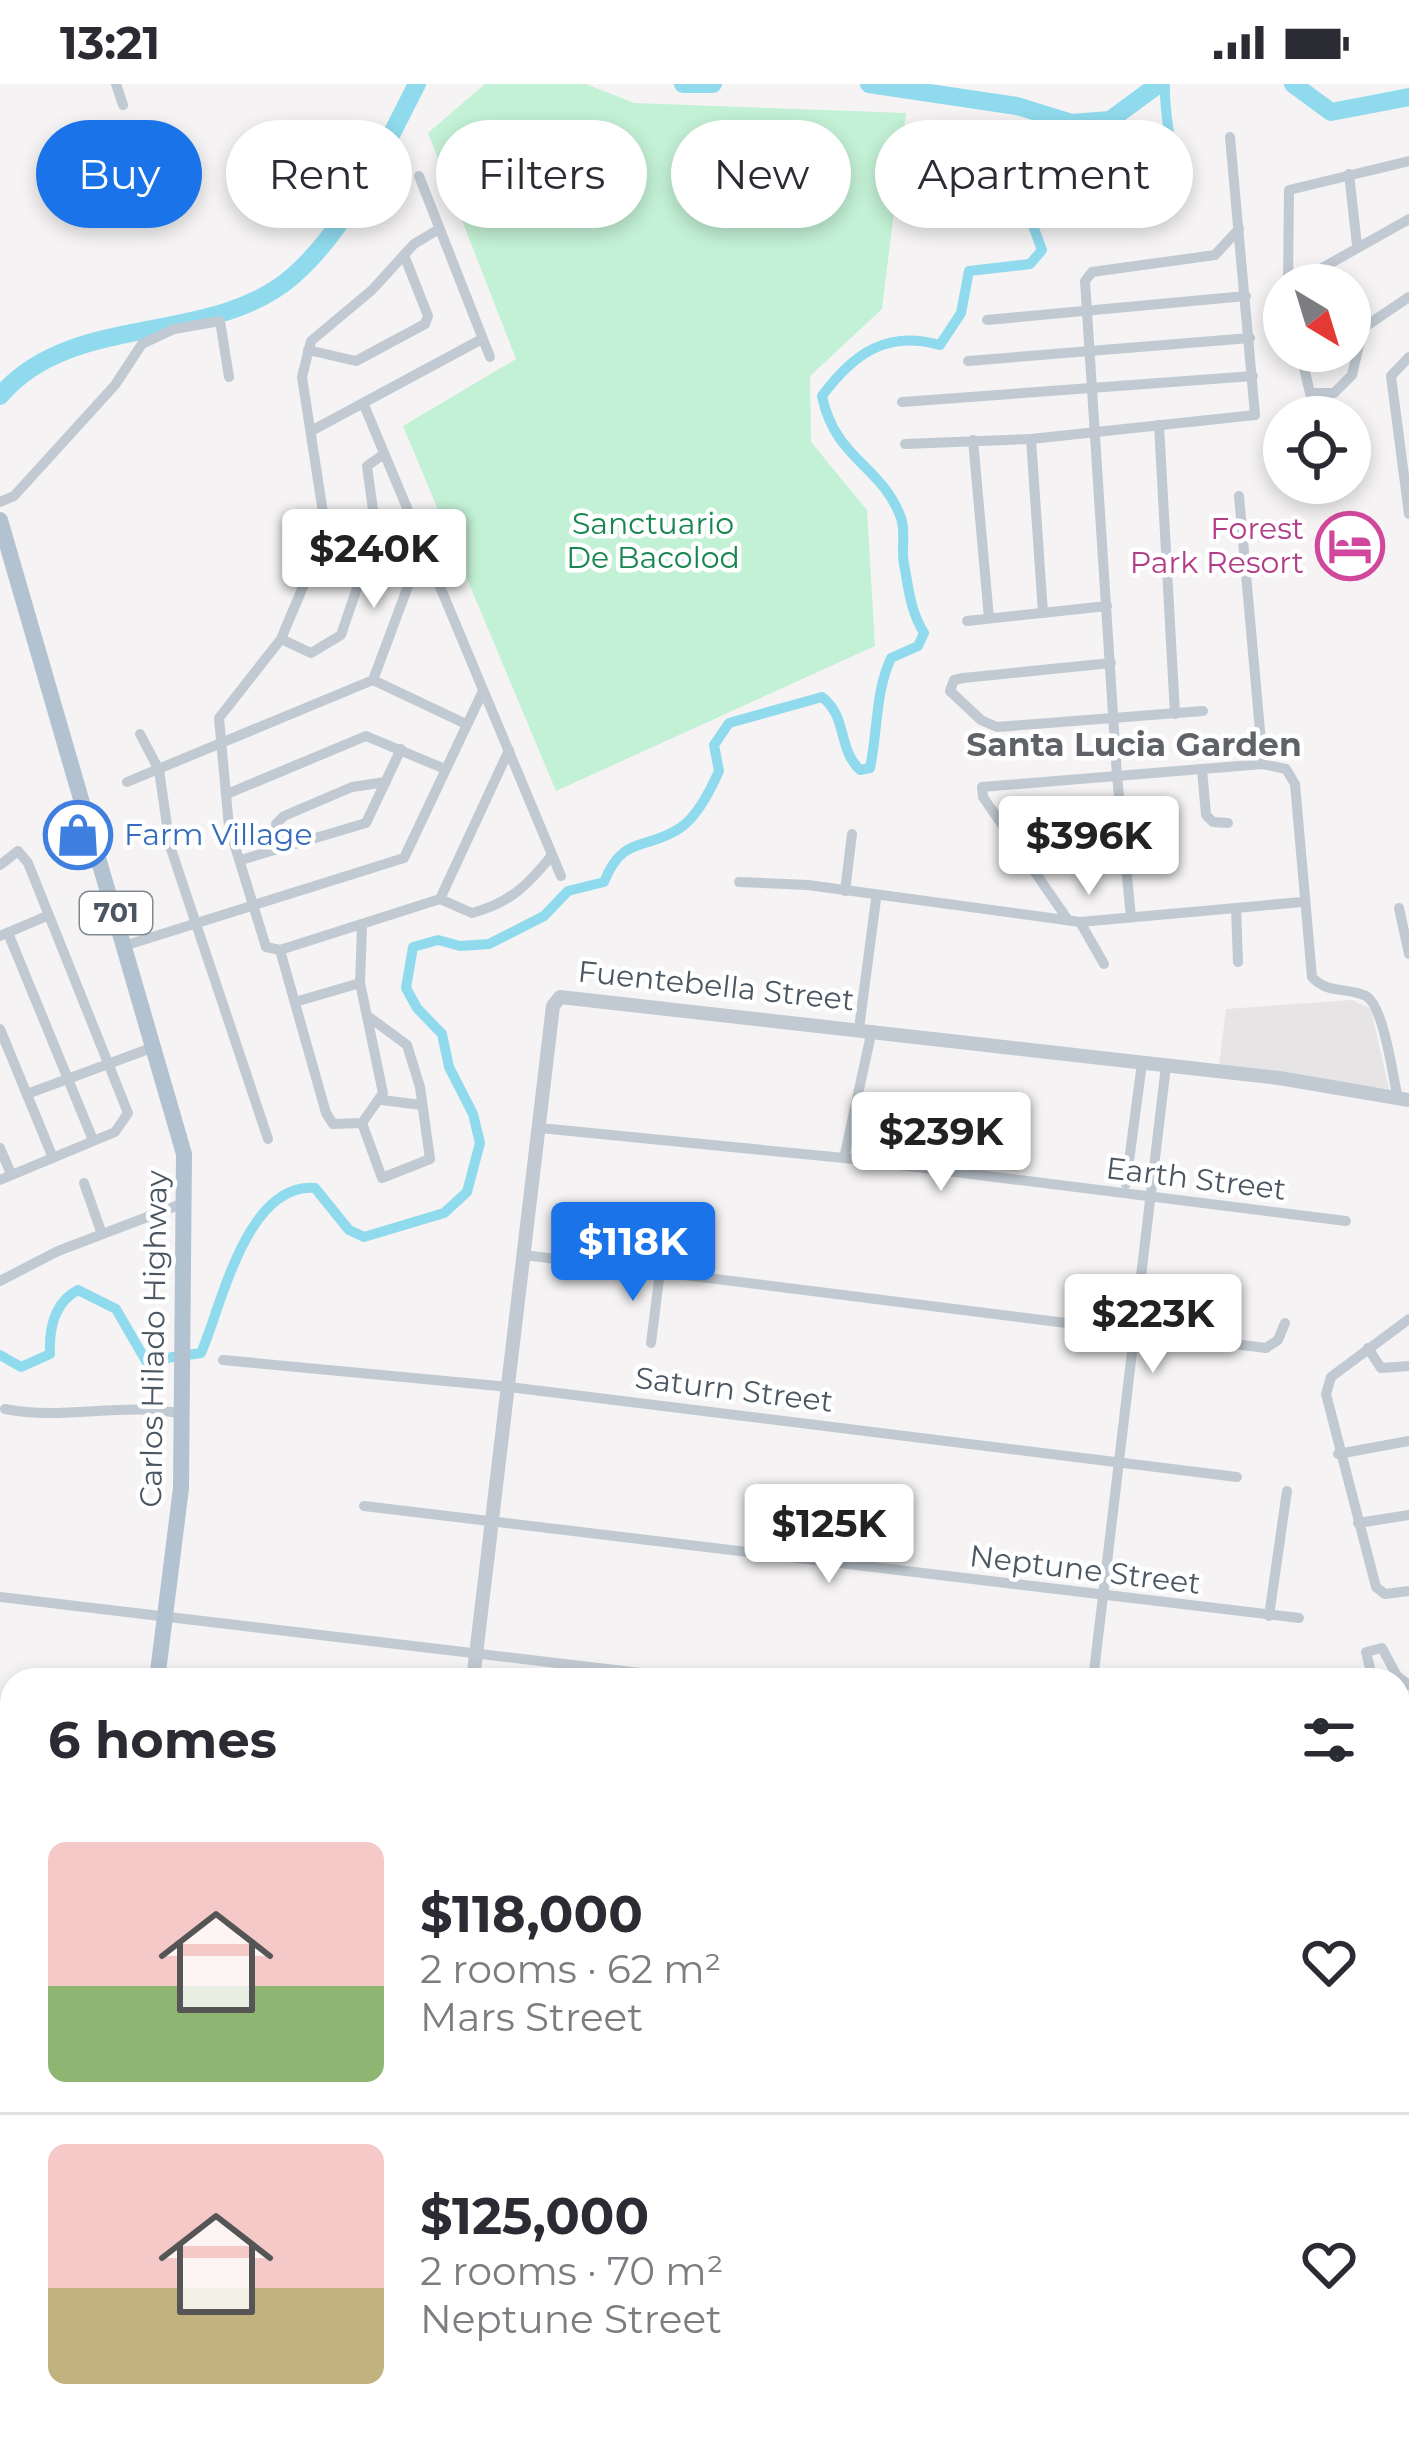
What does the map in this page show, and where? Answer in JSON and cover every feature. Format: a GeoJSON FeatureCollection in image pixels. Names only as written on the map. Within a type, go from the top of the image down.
{"type":"FeatureCollection","features":[{"type":"Feature","properties":{"kind":"main road","name":"Carlos Hilado Highway"},"geometry":{"type":"LineString","coordinates":[[0,523],[182,1141],[187,1203],[183,1414],[159,1668]]}},
{"type":"Feature","properties":{"kind":"street"},"geometry":{"type":"LineString","coordinates":[[116,84],[123,105]]}},
{"type":"Feature","properties":{"kind":"street"},"geometry":{"type":"LineString","coordinates":[[905,444],[1031,439],[1250,418],[1256,411],[1230,137]]}},
{"type":"Feature","properties":{"kind":"street"},"geometry":{"type":"LineString","coordinates":[[1290,264],[1289,190],[1409,161]]}},
{"type":"Feature","properties":{"kind":"street"},"geometry":{"type":"LineString","coordinates":[[1348,174],[1357,245]]}},
{"type":"Feature","properties":{"kind":"street"},"geometry":{"type":"LineString","coordinates":[[419,176],[490,357]]}},
{"type":"Feature","properties":{"kind":"street"},"geometry":{"type":"LineString","coordinates":[[1325,264],[1409,219]]}},
{"type":"Feature","properties":{"kind":"street"},"geometry":{"type":"LineString","coordinates":[[440,229],[315,335],[308,350],[302,377],[314,430],[326,532],[281,639],[250,683],[223,709],[221,743],[232,839],[266,947],[280,950],[440,898],[472,913],[499,904],[529,885],[552,855]]}},
{"type":"Feature","properties":{"kind":"street"},"geometry":{"type":"LineString","coordinates":[[1131,917],[1117,776],[1085,281],[1092,272],[1215,255],[1239,229]]}},
{"type":"Feature","properties":{"kind":"street"},"geometry":{"type":"LineString","coordinates":[[308,350],[356,361],[425,324],[428,316],[404,255]]}},
{"type":"Feature","properties":{"kind":"street"},"geometry":{"type":"LineString","coordinates":[[987,320],[1246,296]]}},
{"type":"Feature","properties":{"kind":"street"},"geometry":{"type":"LineString","coordinates":[[1371,323],[1409,297]]}},
{"type":"Feature","properties":{"kind":"street"},"geometry":{"type":"LineString","coordinates":[[0,502],[14,496],[115,385],[142,344],[162,332],[220,321],[229,377]]}},
{"type":"Feature","properties":{"kind":"street"},"geometry":{"type":"LineString","coordinates":[[968,361],[1250,338]]}},
{"type":"Feature","properties":{"kind":"street"},"geometry":{"type":"LineString","coordinates":[[314,430],[482,339]]}},
{"type":"Feature","properties":{"kind":"street"},"geometry":{"type":"LineString","coordinates":[[1409,357],[1391,376],[1409,514]]}},
{"type":"Feature","properties":{"kind":"street"},"geometry":{"type":"LineString","coordinates":[[1305,372],[1310,393],[1334,393],[1353,372]]}},
{"type":"Feature","properties":{"kind":"street"},"geometry":{"type":"LineString","coordinates":[[902,402],[1253,376]]}},
{"type":"Feature","properties":{"kind":"street"},"geometry":{"type":"LineString","coordinates":[[364,405],[561,876]]}},
{"type":"Feature","properties":{"kind":"street"},"geometry":{"type":"LineString","coordinates":[[1159,424],[1175,714]]}},
{"type":"Feature","properties":{"kind":"street"},"geometry":{"type":"LineString","coordinates":[[1031,439],[1042,613]]}},
{"type":"Feature","properties":{"kind":"street"},"geometry":{"type":"LineString","coordinates":[[973,440],[989,618]]}},
{"type":"Feature","properties":{"kind":"street"},"geometry":{"type":"LineString","coordinates":[[281,639],[311,652],[341,635],[376,532],[367,466],[384,454]]}},
{"type":"Feature","properties":{"kind":"street"},"geometry":{"type":"LineString","coordinates":[[1239,496],[1263,764]]}},
{"type":"Feature","properties":{"kind":"street"},"geometry":{"type":"LineString","coordinates":[[127,782],[373,680],[423,546]]}},
{"type":"Feature","properties":{"kind":"street"},"geometry":{"type":"LineString","coordinates":[[967,621],[1107,606]]}},
{"type":"Feature","properties":{"kind":"street"},"geometry":{"type":"LineString","coordinates":[[1112,663],[963,678],[950,685],[953,696],[997,727],[1203,711]]}},
{"type":"Feature","properties":{"kind":"street"},"geometry":{"type":"LineString","coordinates":[[373,680],[466,724]]}},
{"type":"Feature","properties":{"kind":"street"},"geometry":{"type":"LineString","coordinates":[[127,945],[404,858],[483,691]]}},
{"type":"Feature","properties":{"kind":"street"},"geometry":{"type":"LineString","coordinates":[[140,734],[159,770],[170,846],[268,1139]]}},
{"type":"Feature","properties":{"kind":"street"},"geometry":{"type":"LineString","coordinates":[[227,794],[366,736],[445,769]]}},
{"type":"Feature","properties":{"kind":"street"},"geometry":{"type":"LineString","coordinates":[[241,860],[362,826],[401,749]]}},
{"type":"Feature","properties":{"kind":"street"},"geometry":{"type":"LineString","coordinates":[[440,898],[509,750]]}},
{"type":"Feature","properties":{"kind":"street"},"geometry":{"type":"LineString","coordinates":[[1104,964],[983,797],[982,787],[1263,764],[1286,769],[1295,784],[1301,902],[1312,977],[1327,988],[1364,995],[1376,1006],[1403,1100]]}},
{"type":"Feature","properties":{"kind":"street"},"geometry":{"type":"LineString","coordinates":[[1202,769],[1206,815],[1213,823],[1228,823]]}},
{"type":"Feature","properties":{"kind":"street"},"geometry":{"type":"LineString","coordinates":[[279,848],[276,824],[284,816],[352,787],[386,782]]}},
{"type":"Feature","properties":{"kind":"street"},"geometry":{"type":"LineString","coordinates":[[845,891],[852,834]]}},
{"type":"Feature","properties":{"kind":"street"},"geometry":{"type":"LineString","coordinates":[[0,865],[18,850],[128,1106],[127,1120],[26,1172],[5,1177],[0,1148]]}},
{"type":"Feature","properties":{"kind":"street"},"geometry":{"type":"LineString","coordinates":[[739,882],[1074,921],[1301,902]]}},
{"type":"Feature","properties":{"kind":"street"},"geometry":{"type":"LineString","coordinates":[[844,1158],[865,1030],[876,899]]}},
{"type":"Feature","properties":{"kind":"street"},"geometry":{"type":"LineString","coordinates":[[1236,908],[1238,962]]}},
{"type":"Feature","properties":{"kind":"street"},"geometry":{"type":"LineString","coordinates":[[1399,908],[1409,954]]}},
{"type":"Feature","properties":{"kind":"street"},"geometry":{"type":"LineString","coordinates":[[47,916],[4,934],[93,1140]]}},
{"type":"Feature","properties":{"kind":"street"},"geometry":{"type":"LineString","coordinates":[[362,926],[360,983],[382,1100],[362,1123]]}},
{"type":"Feature","properties":{"kind":"street"},"geometry":{"type":"LineString","coordinates":[[280,950],[329,1121],[362,1123]]}},
{"type":"Feature","properties":{"kind":"street"},"geometry":{"type":"LineString","coordinates":[[295,1002],[360,983]]}},
{"type":"Feature","properties":{"kind":"street","name":"Fuentebella Street"},"geometry":{"type":"LineString","coordinates":[[474,1668],[553,1006],[560,997],[1341,1086],[1403,1100]]}},
{"type":"Feature","properties":{"kind":"street"},"geometry":{"type":"LineString","coordinates":[[362,1123],[380,1176],[386,1178],[430,1159],[405,1042],[369,1017]]}},
{"type":"Feature","properties":{"kind":"street"},"geometry":{"type":"LineString","coordinates":[[0,1029],[53,1158]]}},
{"type":"Feature","properties":{"kind":"street"},"geometry":{"type":"LineString","coordinates":[[26,1094],[157,1046]]}},
{"type":"Feature","properties":{"kind":"street"},"geometry":{"type":"LineString","coordinates":[[1126,1184],[1142,1063]]}},
{"type":"Feature","properties":{"kind":"street"},"geometry":{"type":"LineString","coordinates":[[1094,1668],[1166,1066]]}},
{"type":"Feature","properties":{"kind":"street"},"geometry":{"type":"LineString","coordinates":[[382,1100],[422,1105]]}},
{"type":"Feature","properties":{"kind":"street","name":"Earth Street"},"geometry":{"type":"LineString","coordinates":[[540,1128],[844,1158],[1346,1221]]}},
{"type":"Feature","properties":{"kind":"street"},"geometry":{"type":"LineString","coordinates":[[84,1183],[102,1234]]}},
{"type":"Feature","properties":{"kind":"street"},"geometry":{"type":"LineString","coordinates":[[0,1281],[102,1234],[187,1203]]}},
{"type":"Feature","properties":{"kind":"street"},"geometry":{"type":"LineString","coordinates":[[524,1255],[1266,1348],[1278,1340],[1285,1323]]}},
{"type":"Feature","properties":{"kind":"street"},"geometry":{"type":"LineString","coordinates":[[651,1342],[660,1271]]}},
{"type":"Feature","properties":{"kind":"street"},"geometry":{"type":"LineString","coordinates":[[1409,1319],[1368,1348],[1328,1386],[1327,1412],[1378,1591],[1409,1591]]}},
{"type":"Feature","properties":{"kind":"street"},"geometry":{"type":"LineString","coordinates":[[1368,1348],[1382,1368],[1409,1366]]}},
{"type":"Feature","properties":{"kind":"street","name":"Saturn Street"},"geometry":{"type":"LineString","coordinates":[[223,1360],[509,1387],[1238,1477]]}},
{"type":"Feature","properties":{"kind":"street"},"geometry":{"type":"LineString","coordinates":[[5,1409],[38,1416],[132,1407],[183,1414]]}},
{"type":"Feature","properties":{"kind":"street"},"geometry":{"type":"LineString","coordinates":[[1338,1454],[1409,1441]]}},
{"type":"Feature","properties":{"kind":"street"},"geometry":{"type":"LineString","coordinates":[[1269,1616],[1287,1491]]}},
{"type":"Feature","properties":{"kind":"street","name":"Neptune Street"},"geometry":{"type":"LineString","coordinates":[[364,1506],[1299,1618]]}},
{"type":"Feature","properties":{"kind":"street"},"geometry":{"type":"LineString","coordinates":[[1358,1522],[1409,1515]]}},
{"type":"Feature","properties":{"kind":"street"},"geometry":{"type":"LineString","coordinates":[[0,1598],[592,1668]]}},
{"type":"Feature","properties":{"kind":"street"},"geometry":{"type":"LineString","coordinates":[[1369,1668],[1365,1657],[1372,1648],[1385,1649],[1396,1668]]}},
{"type":"Feature","properties":{"kind":"shaded area"},"geometry":{"type":"Polygon","coordinates":[[[1352,1000],[1371,1009],[1389,1089],[1219,1066],[1226,1009],[1352,1000]]]}},
{"type":"Feature","properties":{"kind":"green space","name":"Sanctuario De Bacolod"},"geometry":{"type":"Polygon","coordinates":[[[485,84],[586,84],[634,103],[906,113],[905,120],[875,120],[875,228],[892,228],[882,309],[810,376],[811,442],[867,510],[875,646],[556,791],[403,426],[516,359],[465,228],[647,228],[647,120],[443,120],[485,84]]]}},
{"type":"Feature","properties":{"kind":"green space","name":"Sanctuario De Bacolod"},"geometry":{"type":"Polygon","coordinates":[[[436,126],[436,154],[428,133],[436,126]]]}},
{"type":"Feature","properties":{"kind":"waterway"},"geometry":{"type":"LineString","coordinates":[[0,396],[30,369],[64,351],[223,313],[260,298],[293,276],[348,211],[417,84]]}},
{"type":"Feature","properties":{"kind":"waterway"},"geometry":{"type":"LineString","coordinates":[[683,84],[713,84]]}},
{"type":"Feature","properties":{"kind":"waterway"},"geometry":{"type":"LineString","coordinates":[[869,84],[1017,106],[1072,123],[1110,120],[1159,84]]}},
{"type":"Feature","properties":{"kind":"waterway"},"geometry":{"type":"LineString","coordinates":[[0,1355],[21,1367],[50,1354],[54,1318],[78,1290],[116,1309],[146,1361],[201,1353],[228,1278],[254,1225],[271,1205],[291,1192],[315,1188],[349,1230],[364,1237],[444,1213],[467,1192],[480,1143],[473,1114],[449,1067],[442,1034],[417,1008],[406,988],[413,947],[438,940],[460,946],[489,944],[544,916],[568,891],[604,882],[627,850],[668,835],[692,817],[719,771],[714,745],[729,723],[822,697],[836,714],[853,761],[860,770],[870,768],[879,698],[891,658],[918,646],[924,633],[909,591],[901,518],[893,500],[837,435],[822,396],[846,368],[873,349],[904,341],[940,345],[961,313],[969,271],[1030,264],[1042,250],[1029,215],[1033,200],[1082,204],[1167,194],[1171,169],[1165,84]]}},
{"type":"Feature","properties":{"kind":"waterway"},"geometry":{"type":"LineString","coordinates":[[1293,84],[1331,112],[1409,97]]}},
{"type":"Feature","properties":{"kind":"place","name":"Forest Park Resort"},"geometry":{"type":"Point","coordinates":[1350,546]}},
{"type":"Feature","properties":{"kind":"place","name":"Farm Village"},"geometry":{"type":"Point","coordinates":[78,835]}},
{"type":"Feature","properties":{"kind":"district","name":"Santa Lucia Garden"},"geometry":{"type":"Point","coordinates":[1134,744]}}]}
